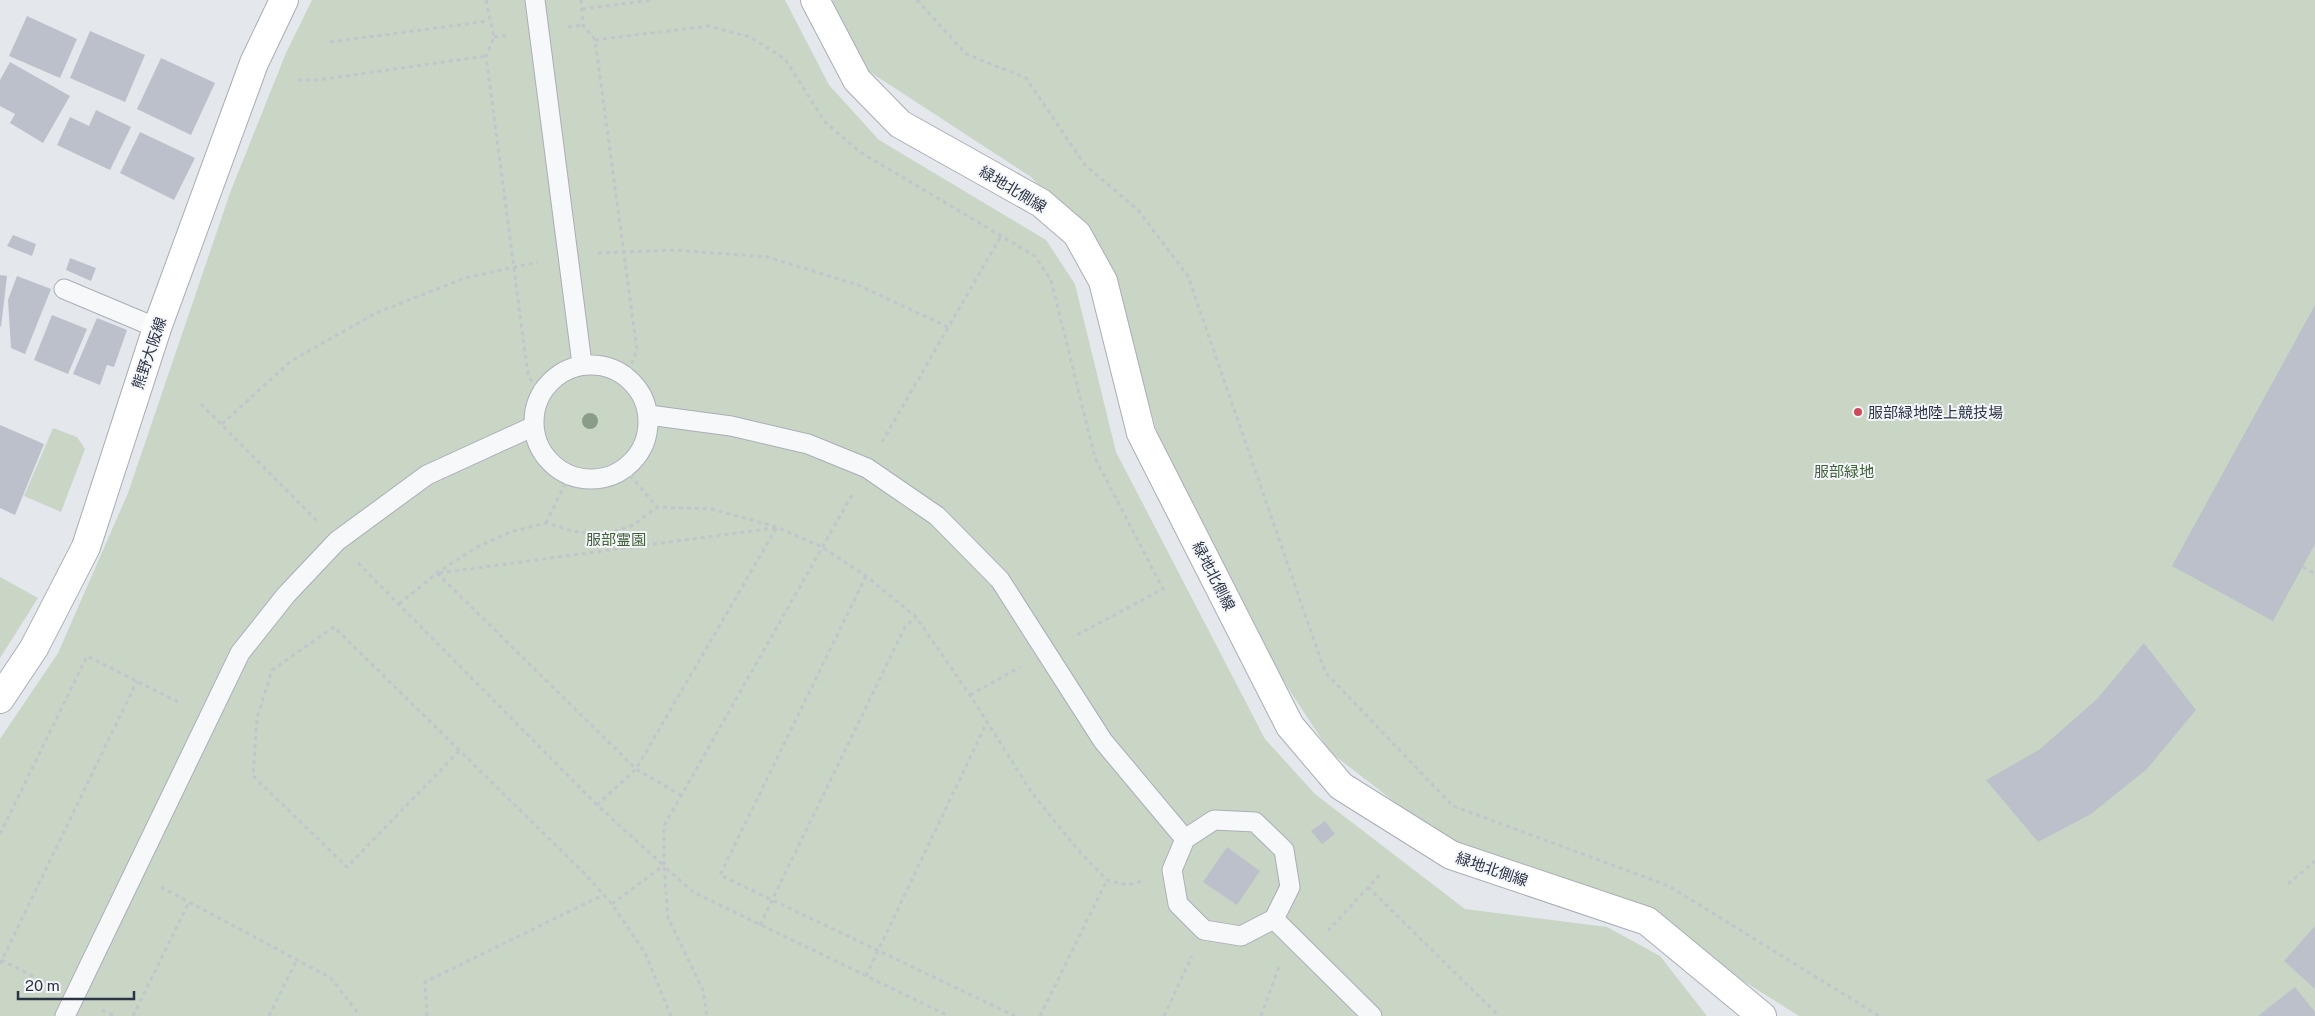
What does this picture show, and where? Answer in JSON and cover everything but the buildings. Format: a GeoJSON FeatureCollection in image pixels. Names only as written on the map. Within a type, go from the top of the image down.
{"type":"FeatureCollection","features":[{"type":"Feature","properties":{"kind":"street","name":"熊野大阪線"},"geometry":{"type":"LineString","coordinates":[[0,698],[34,648],[86,547],[158,328],[254,63],[284,0]]}},
{"type":"Feature","properties":{"kind":"street","name":"緑地北側線"},"geometry":{"type":"LineString","coordinates":[[815,0],[856,80],[900,124],[1041,203],[1077,234],[1102,281],[1141,433],[1290,726],[1341,786],[1451,855],[1647,921],[1762,1016]]}},
{"type":"Feature","properties":{"kind":"lane"},"geometry":{"type":"LineString","coordinates":[[535,0],[582,364]]}},
{"type":"Feature","properties":{"kind":"lane"},"geometry":{"type":"LineString","coordinates":[[64,289],[158,328]]}},
{"type":"Feature","properties":{"kind":"lane"},"geometry":{"type":"LineString","coordinates":[[582,364],[606,366],[627,376],[641,393],[649,415],[644,446],[625,470],[598,481],[569,476],[544,457],[532,427],[540,394],[557,374],[582,364]]}},
{"type":"Feature","properties":{"kind":"lane"},"geometry":{"type":"LineString","coordinates":[[649,415],[731,426],[808,444],[867,468],[937,516],[1000,580],[1103,740],[1186,839]]}},
{"type":"Feature","properties":{"kind":"lane"},"geometry":{"type":"LineString","coordinates":[[66,1016],[240,652],[286,595],[337,541],[427,475],[532,427]]}},
{"type":"Feature","properties":{"kind":"lane"},"geometry":{"type":"LineString","coordinates":[[1214,820],[1255,822],[1284,850],[1290,887],[1274,919],[1241,936],[1204,930],[1178,904],[1172,870],[1186,839],[1214,820]]}},
{"type":"Feature","properties":{"kind":"lane"},"geometry":{"type":"LineString","coordinates":[[1274,919],[1372,1016]]}},
{"type":"Feature","properties":{"kind":"path"},"geometry":{"type":"LineString","coordinates":[[486,0],[489,21],[494,37],[486,56],[528,375],[540,394]]}},
{"type":"Feature","properties":{"kind":"path"},"geometry":{"type":"LineString","coordinates":[[581,0],[583,25],[595,40],[637,350],[627,376]]}},
{"type":"Feature","properties":{"kind":"path"},"geometry":{"type":"LineString","coordinates":[[582,9],[653,0]]}},
{"type":"Feature","properties":{"kind":"path"},"geometry":{"type":"LineString","coordinates":[[917,0],[966,54],[1026,78],[1086,165],[1138,210],[1188,276],[1325,672],[1453,806],[1669,886],[1879,1016]]}},
{"type":"Feature","properties":{"kind":"path"},"geometry":{"type":"LineString","coordinates":[[330,42],[489,21]]}},
{"type":"Feature","properties":{"kind":"path"},"geometry":{"type":"LineString","coordinates":[[595,40],[708,26],[750,36],[784,59],[824,122],[860,152],[1035,256],[1051,280],[1095,458],[1163,589],[970,695]]}},
{"type":"Feature","properties":{"kind":"path"},"geometry":{"type":"LineString","coordinates":[[298,80],[317,80],[486,56]]}},
{"type":"Feature","properties":{"kind":"path"},"geometry":{"type":"LineString","coordinates":[[707,1016],[703,990],[668,918],[664,866],[664,826],[1001,236]]}},
{"type":"Feature","properties":{"kind":"path"},"geometry":{"type":"LineString","coordinates":[[201,404],[597,805],[693,892],[949,1016]]}},
{"type":"Feature","properties":{"kind":"path"},"geometry":{"type":"LineString","coordinates":[[625,470],[657,507]]}},
{"type":"Feature","properties":{"kind":"path"},"geometry":{"type":"LineString","coordinates":[[546,522],[569,476]]}},
{"type":"Feature","properties":{"kind":"path"},"geometry":{"type":"LineString","coordinates":[[399,604],[437,573],[474,548],[510,532],[546,522],[577,532],[606,534],[634,525],[657,507],[711,509],[777,527],[822,548],[866,576],[916,617],[970,695],[1032,793],[1078,850],[1107,880],[1127,885],[1147,881],[1172,870]]}},
{"type":"Feature","properties":{"kind":"path"},"geometry":{"type":"LineString","coordinates":[[437,573],[777,527]]}},
{"type":"Feature","properties":{"kind":"path"},"geometry":{"type":"LineString","coordinates":[[597,805],[636,769],[777,527]]}},
{"type":"Feature","properties":{"kind":"path"},"geometry":{"type":"LineString","coordinates":[[606,534],[607,549]]}},
{"type":"Feature","properties":{"kind":"path"},"geometry":{"type":"LineString","coordinates":[[2302,567],[2315,574]]}},
{"type":"Feature","properties":{"kind":"path"},"geometry":{"type":"LineString","coordinates":[[437,573],[636,769],[681,794]]}},
{"type":"Feature","properties":{"kind":"path"},"geometry":{"type":"LineString","coordinates":[[866,576],[720,875],[1015,1016]]}},
{"type":"Feature","properties":{"kind":"path"},"geometry":{"type":"LineString","coordinates":[[760,925],[905,627],[916,617]]}},
{"type":"Feature","properties":{"kind":"path"},"geometry":{"type":"LineString","coordinates":[[459,751],[347,867],[253,776],[257,718],[272,670],[334,627],[459,751],[612,904],[645,953],[671,1016]]}},
{"type":"Feature","properties":{"kind":"path"},"geometry":{"type":"LineString","coordinates":[[0,834],[87,656],[209,718]]}},
{"type":"Feature","properties":{"kind":"path"},"geometry":{"type":"LineString","coordinates":[[0,964],[137,681]]}},
{"type":"Feature","properties":{"kind":"path"},"geometry":{"type":"LineString","coordinates":[[866,976],[987,722]]}},
{"type":"Feature","properties":{"kind":"path"},"geometry":{"type":"LineString","coordinates":[[2288,884],[2315,861]]}},
{"type":"Feature","properties":{"kind":"path"},"geometry":{"type":"LineString","coordinates":[[612,904],[664,866]]}},
{"type":"Feature","properties":{"kind":"path"},"geometry":{"type":"LineString","coordinates":[[1308,953],[1382,872]]}},
{"type":"Feature","properties":{"kind":"path"},"geometry":{"type":"LineString","coordinates":[[134,873],[331,978],[360,1016]]}},
{"type":"Feature","properties":{"kind":"path"},"geometry":{"type":"LineString","coordinates":[[1040,1016],[1107,880]]}},
{"type":"Feature","properties":{"kind":"path"},"geometry":{"type":"LineString","coordinates":[[1368,887],[1499,1016]]}},
{"type":"Feature","properties":{"kind":"path"},"geometry":{"type":"LineString","coordinates":[[427,1016],[425,982],[603,895]]}},
{"type":"Feature","properties":{"kind":"path"},"geometry":{"type":"LineString","coordinates":[[133,1016],[189,902]]}},
{"type":"Feature","properties":{"kind":"path"},"geometry":{"type":"LineString","coordinates":[[1164,1016],[1204,930]]}},
{"type":"Feature","properties":{"kind":"path"},"geometry":{"type":"LineString","coordinates":[[1261,1016],[1290,936]]}},
{"type":"Feature","properties":{"kind":"path"},"geometry":{"type":"LineString","coordinates":[[269,1016],[297,960]]}},
{"type":"Feature","properties":{"kind":"green space","name":"服部霊園"},"geometry":{"type":"Polygon","coordinates":[[[312,0],[785,0],[829,85],[879,140],[1046,240],[1075,284],[1116,452],[1265,739],[1315,794],[1465,909],[1607,927],[1660,956],[1707,1016],[0,1016],[0,739],[58,653],[128,493],[230,193],[286,53],[312,0]]]}},
{"type":"Feature","properties":{"kind":"green space","name":"服部緑地"},"geometry":{"type":"Polygon","coordinates":[[[831,0],[2315,0],[2315,1016],[1799,1016],[1668,934],[1453,847],[1330,752],[1223,589],[1162,450],[1110,267],[1031,177],[867,70],[831,0]]]}},
{"type":"Feature","properties":{"kind":"green space"},"geometry":{"type":"Polygon","coordinates":[[[53,428],[77,437],[85,449],[61,512],[24,496],[53,428]]]}},
{"type":"Feature","properties":{"kind":"green space"},"geometry":{"type":"Polygon","coordinates":[[[0,577],[38,598],[0,658],[0,577]]]}},
{"type":"Feature","properties":{"kind":"place","name":"服部緑地陸上競技場"},"geometry":{"type":"Point","coordinates":[1858,412]}}]}
